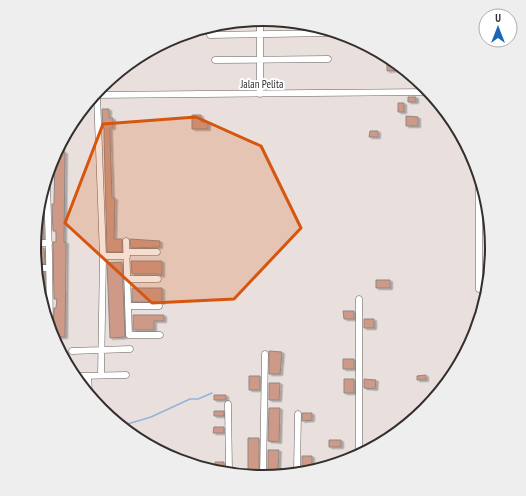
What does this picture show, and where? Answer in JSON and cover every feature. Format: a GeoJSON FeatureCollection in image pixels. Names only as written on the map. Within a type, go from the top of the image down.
{"type":"FeatureCollection","features":[{"type":"Feature","properties":{"kind":"street"},"geometry":{"type":"LineString","coordinates":[[260,26],[260,94]]}},
{"type":"Feature","properties":{"kind":"street"},"geometry":{"type":"LineString","coordinates":[[210,34],[317,33]]}},
{"type":"Feature","properties":{"kind":"street"},"geometry":{"type":"LineString","coordinates":[[215,60],[328,59]]}},
{"type":"Feature","properties":{"kind":"street","name":"Jalan Pelita"},"geometry":{"type":"LineString","coordinates":[[102,95],[421,92]]}},
{"type":"Feature","properties":{"kind":"street"},"geometry":{"type":"LineString","coordinates":[[96,102],[103,256],[101,375]]}},
{"type":"Feature","properties":{"kind":"street"},"geometry":{"type":"LineString","coordinates":[[46,294],[49,268],[47,196]]}},
{"type":"Feature","properties":{"kind":"street"},"geometry":{"type":"LineString","coordinates":[[479,289],[482,211]]}},
{"type":"Feature","properties":{"kind":"street"},"geometry":{"type":"LineString","coordinates":[[126,241],[129,335],[160,335]]}},
{"type":"Feature","properties":{"kind":"street"},"geometry":{"type":"LineString","coordinates":[[41,243],[49,243]]}},
{"type":"Feature","properties":{"kind":"street"},"geometry":{"type":"LineString","coordinates":[[103,256],[157,252]]}},
{"type":"Feature","properties":{"kind":"street"},"geometry":{"type":"LineString","coordinates":[[42,268],[49,268]]}},
{"type":"Feature","properties":{"kind":"street"},"geometry":{"type":"LineString","coordinates":[[128,279],[158,279]]}},
{"type":"Feature","properties":{"kind":"street"},"geometry":{"type":"LineString","coordinates":[[359,299],[359,448]]}},
{"type":"Feature","properties":{"kind":"street"},"geometry":{"type":"LineString","coordinates":[[128,306],[159,306]]}},
{"type":"Feature","properties":{"kind":"street"},"geometry":{"type":"LineString","coordinates":[[72,351],[130,349]]}},
{"type":"Feature","properties":{"kind":"street"},"geometry":{"type":"LineString","coordinates":[[263,470],[265,354]]}},
{"type":"Feature","properties":{"kind":"street"},"geometry":{"type":"LineString","coordinates":[[82,376],[126,375]]}},
{"type":"Feature","properties":{"kind":"street"},"geometry":{"type":"LineString","coordinates":[[88,376],[89,385]]}},
{"type":"Feature","properties":{"kind":"street"},"geometry":{"type":"LineString","coordinates":[[228,404],[228,467]]}},
{"type":"Feature","properties":{"kind":"street"},"geometry":{"type":"LineString","coordinates":[[297,467],[298,414]]}},
{"type":"Feature","properties":{"kind":"highlighted area"},"geometry":{"type":"Polygon","coordinates":[[[196,117],[261,146],[301,228],[234,299],[152,303],[65,223],[103,124],[196,117]]]}},
{"type":"Feature","properties":{"kind":"building"},"geometry":{"type":"Polygon","coordinates":[[[387,64],[396,70],[387,71],[387,64]]]}},
{"type":"Feature","properties":{"kind":"building"},"geometry":{"type":"Polygon","coordinates":[[[408,97],[416,97],[416,102],[408,102],[408,97]]]}},
{"type":"Feature","properties":{"kind":"building"},"geometry":{"type":"Polygon","coordinates":[[[398,103],[404,103],[404,112],[398,112],[398,103]]]}},
{"type":"Feature","properties":{"kind":"building"},"geometry":{"type":"Polygon","coordinates":[[[102,109],[109,109],[109,118],[113,118],[113,128],[110,128],[110,136],[112,198],[115,198],[114,239],[122,239],[122,252],[107,252],[104,128],[102,109]]]}},
{"type":"Feature","properties":{"kind":"building"},"geometry":{"type":"Polygon","coordinates":[[[192,115],[201,115],[201,122],[208,122],[208,129],[192,129],[192,115]]]}},
{"type":"Feature","properties":{"kind":"building"},"geometry":{"type":"Polygon","coordinates":[[[406,116],[418,117],[418,126],[406,126],[406,116]]]}},
{"type":"Feature","properties":{"kind":"building"},"geometry":{"type":"Polygon","coordinates":[[[370,131],[378,131],[378,137],[369,137],[370,131]]]}},
{"type":"Feature","properties":{"kind":"building"},"geometry":{"type":"Polygon","coordinates":[[[63,152],[65,152],[65,337],[60,337],[54,321],[54,308],[56,308],[57,299],[54,299],[53,242],[56,242],[56,231],[53,231],[52,204],[54,204],[55,172],[63,152]]]}},
{"type":"Feature","properties":{"kind":"building"},"geometry":{"type":"Polygon","coordinates":[[[43,216],[44,238],[41,238],[43,216]]]}},
{"type":"Feature","properties":{"kind":"building"},"geometry":{"type":"Polygon","coordinates":[[[130,239],[160,241],[160,247],[131,248],[130,239]]]}},
{"type":"Feature","properties":{"kind":"building"},"geometry":{"type":"Polygon","coordinates":[[[41,248],[44,248],[45,264],[41,264],[41,248]]]}},
{"type":"Feature","properties":{"kind":"building"},"geometry":{"type":"Polygon","coordinates":[[[131,261],[162,261],[162,276],[158,274],[132,274],[131,261]]]}},
{"type":"Feature","properties":{"kind":"building"},"geometry":{"type":"Polygon","coordinates":[[[122,262],[125,337],[110,338],[107,263],[122,262]]]}},
{"type":"Feature","properties":{"kind":"building"},"geometry":{"type":"Polygon","coordinates":[[[42,272],[45,272],[45,289],[42,272]]]}},
{"type":"Feature","properties":{"kind":"building"},"geometry":{"type":"Polygon","coordinates":[[[376,280],[390,280],[390,288],[376,288],[376,280]]]}},
{"type":"Feature","properties":{"kind":"building"},"geometry":{"type":"Polygon","coordinates":[[[132,288],[162,288],[162,303],[132,302],[132,288]]]}},
{"type":"Feature","properties":{"kind":"building"},"geometry":{"type":"Polygon","coordinates":[[[343,311],[354,311],[354,319],[344,319],[343,311]]]}},
{"type":"Feature","properties":{"kind":"building"},"geometry":{"type":"Polygon","coordinates":[[[133,315],[164,315],[164,321],[154,321],[154,330],[133,330],[133,315]]]}},
{"type":"Feature","properties":{"kind":"building"},"geometry":{"type":"Polygon","coordinates":[[[364,319],[374,319],[374,328],[364,328],[364,319]]]}},
{"type":"Feature","properties":{"kind":"building"},"geometry":{"type":"Polygon","coordinates":[[[269,351],[282,352],[280,374],[269,374],[269,351]]]}},
{"type":"Feature","properties":{"kind":"building"},"geometry":{"type":"Polygon","coordinates":[[[343,359],[354,359],[354,369],[343,369],[343,359]]]}},
{"type":"Feature","properties":{"kind":"building"},"geometry":{"type":"Polygon","coordinates":[[[426,375],[426,380],[417,380],[417,376],[426,375]]]}},
{"type":"Feature","properties":{"kind":"building"},"geometry":{"type":"Polygon","coordinates":[[[249,376],[260,376],[260,390],[249,390],[249,376]]]}},
{"type":"Feature","properties":{"kind":"building"},"geometry":{"type":"Polygon","coordinates":[[[344,379],[354,379],[354,393],[344,393],[344,379]]]}},
{"type":"Feature","properties":{"kind":"building"},"geometry":{"type":"Polygon","coordinates":[[[364,379],[376,380],[375,389],[364,388],[364,379]]]}},
{"type":"Feature","properties":{"kind":"building"},"geometry":{"type":"Polygon","coordinates":[[[269,383],[280,383],[279,400],[269,400],[269,383]]]}},
{"type":"Feature","properties":{"kind":"building"},"geometry":{"type":"Polygon","coordinates":[[[214,395],[226,395],[226,400],[214,400],[214,395]]]}},
{"type":"Feature","properties":{"kind":"building"},"geometry":{"type":"Polygon","coordinates":[[[269,408],[280,408],[279,442],[268,441],[269,408]]]}},
{"type":"Feature","properties":{"kind":"building"},"geometry":{"type":"Polygon","coordinates":[[[214,411],[224,411],[224,416],[214,416],[214,411]]]}},
{"type":"Feature","properties":{"kind":"building"},"geometry":{"type":"Polygon","coordinates":[[[302,413],[312,413],[312,420],[302,421],[302,413]]]}},
{"type":"Feature","properties":{"kind":"building"},"geometry":{"type":"Polygon","coordinates":[[[214,427],[224,427],[224,433],[213,433],[214,427]]]}},
{"type":"Feature","properties":{"kind":"building"},"geometry":{"type":"Polygon","coordinates":[[[248,438],[259,438],[259,470],[248,470],[248,438]]]}},
{"type":"Feature","properties":{"kind":"building"},"geometry":{"type":"Polygon","coordinates":[[[329,440],[341,440],[341,447],[329,447],[329,440]]]}},
{"type":"Feature","properties":{"kind":"building"},"geometry":{"type":"Polygon","coordinates":[[[268,450],[279,450],[278,468],[281,468],[281,470],[268,470],[268,450]]]}},
{"type":"Feature","properties":{"kind":"building"},"geometry":{"type":"Polygon","coordinates":[[[302,456],[312,456],[312,464],[302,467],[302,456]]]}},
{"type":"Feature","properties":{"kind":"building"},"geometry":{"type":"Polygon","coordinates":[[[215,462],[224,462],[224,467],[215,465],[215,462]]]}},
{"type":"Feature","properties":{"kind":"waterway"},"geometry":{"type":"LineString","coordinates":[[128,424],[151,417],[190,399],[198,399],[212,393]]}}]}
